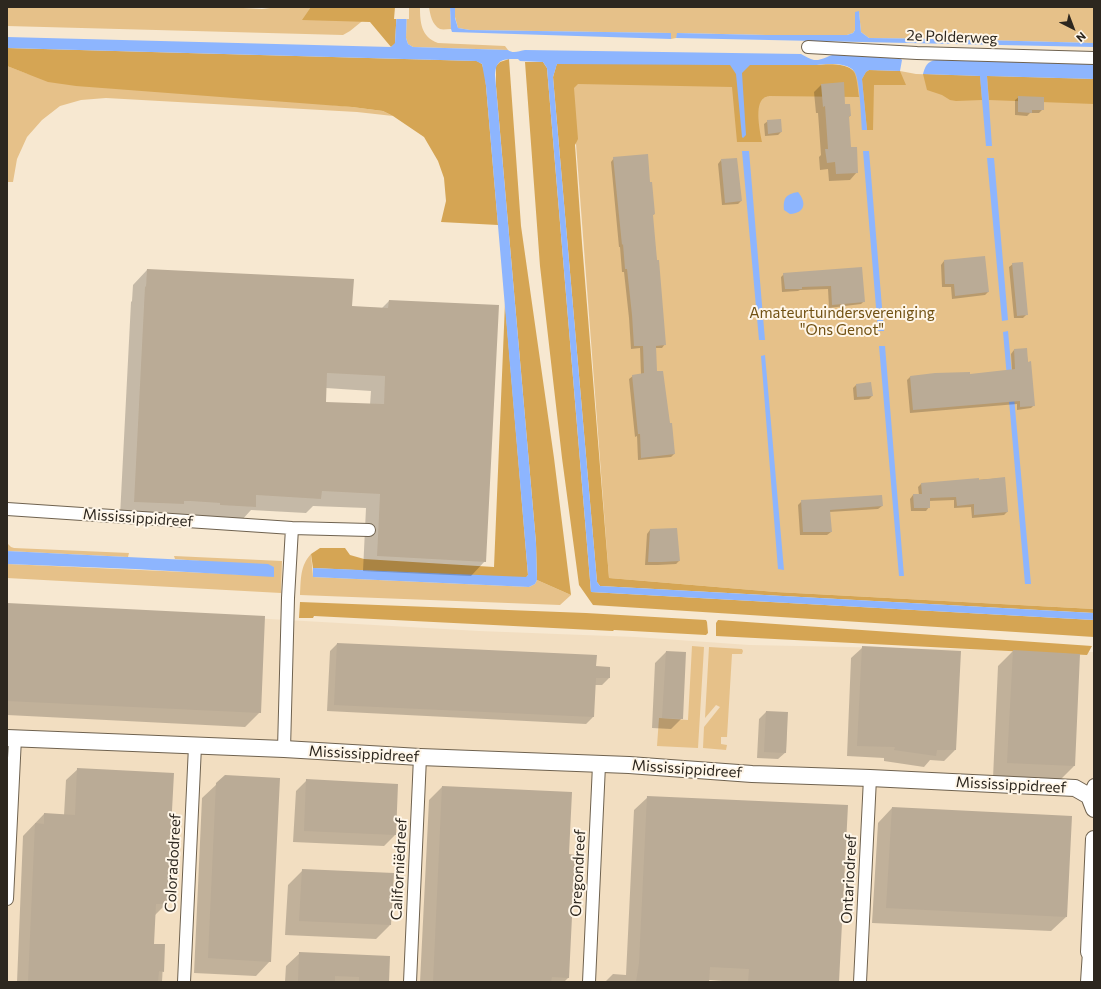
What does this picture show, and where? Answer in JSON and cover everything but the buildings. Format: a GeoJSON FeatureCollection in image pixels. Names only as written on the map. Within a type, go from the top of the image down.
{"type":"FeatureCollection","features":[{"type":"Feature","properties":{"kind":"street","name":"2e Polderweg"},"geometry":{"type":"LineString","coordinates":[[808,47],[917,53],[1094,58]]}},
{"type":"Feature","properties":{"kind":"street","name":"Mississippidreef"},"geometry":{"type":"LineString","coordinates":[[7,509],[292,528],[368,530]]}},
{"type":"Feature","properties":{"kind":"street"},"geometry":{"type":"LineString","coordinates":[[284,749],[288,598],[292,528]]}},
{"type":"Feature","properties":{"kind":"street","name":"Mississippidreef"},"geometry":{"type":"LineString","coordinates":[[11,738],[284,749],[599,765],[629,765],[752,774],[1075,788],[1092,797]]}},
{"type":"Feature","properties":{"kind":"street"},"geometry":{"type":"LineString","coordinates":[[7,899],[11,738]]}},
{"type":"Feature","properties":{"kind":"street","name":"Coloradodreef"},"geometry":{"type":"LineString","coordinates":[[184,982],[195,746]]}},
{"type":"Feature","properties":{"kind":"street","name":"Californiëdreef"},"geometry":{"type":"LineString","coordinates":[[410,982],[420,757]]}},
{"type":"Feature","properties":{"kind":"street","name":"Oregondreef"},"geometry":{"type":"LineString","coordinates":[[589,982],[599,765]]}},
{"type":"Feature","properties":{"kind":"street","name":"Ontariodreef"},"geometry":{"type":"LineString","coordinates":[[860,982],[870,778]]}},
{"type":"Feature","properties":{"kind":"street"},"geometry":{"type":"LineString","coordinates":[[1087,982],[1091,952],[1094,839]]}},
{"type":"Feature","properties":{"kind":"shaded area"},"geometry":{"type":"Polygon","coordinates":[[[311,7],[397,7],[395,44],[391,47],[370,22],[302,20],[311,7]]]}},
{"type":"Feature","properties":{"kind":"shaded area"},"geometry":{"type":"Polygon","coordinates":[[[7,48],[477,61],[482,64],[485,74],[498,225],[441,222],[446,201],[444,178],[438,161],[424,137],[383,111],[352,107],[76,86],[48,82],[7,66],[7,48]]]}},
{"type":"Feature","properties":{"kind":"shaded area"},"geometry":{"type":"Polygon","coordinates":[[[509,59],[521,226],[554,458],[571,595],[537,580],[536,543],[496,86],[496,66],[500,62],[509,59]]]}},
{"type":"Feature","properties":{"kind":"shaded area"},"geometry":{"type":"Polygon","coordinates":[[[525,62],[543,62],[547,68],[591,592],[1094,620],[1094,637],[593,605],[579,585],[562,458],[540,266],[525,62]]]}},
{"type":"Feature","properties":{"kind":"shaded area"},"geometry":{"type":"Polygon","coordinates":[[[557,63],[837,65],[847,67],[854,72],[857,80],[859,97],[766,97],[761,101],[758,112],[762,142],[737,142],[732,87],[578,84],[574,88],[578,139],[575,145],[582,243],[609,578],[776,592],[1094,609],[1094,613],[600,586],[597,582],[553,77],[557,63]]]}},
{"type":"Feature","properties":{"kind":"shaded area"},"geometry":{"type":"Polygon","coordinates":[[[869,70],[900,71],[906,85],[874,85],[873,130],[867,130],[862,79],[869,70]]]}},
{"type":"Feature","properties":{"kind":"shaded area"},"geometry":{"type":"Polygon","coordinates":[[[923,74],[980,76],[982,100],[950,100],[942,95],[927,90],[923,74]]]}},
{"type":"Feature","properties":{"kind":"shaded area"},"geometry":{"type":"Polygon","coordinates":[[[987,76],[1094,79],[1094,104],[989,100],[987,76]]]}},
{"type":"Feature","properties":{"kind":"shaded area"},"geometry":{"type":"Polygon","coordinates":[[[505,303],[528,575],[526,578],[313,568],[311,554],[320,548],[345,548],[350,555],[364,559],[494,567],[505,303]]]}},
{"type":"Feature","properties":{"kind":"shaded area"},"geometry":{"type":"Polygon","coordinates":[[[300,602],[586,613],[706,620],[708,633],[706,635],[613,631],[314,616],[313,618],[299,618],[300,602]]]}},
{"type":"Feature","properties":{"kind":"shaded area"},"geometry":{"type":"Polygon","coordinates":[[[7,604],[479,631],[636,637],[749,645],[1094,652],[1094,982],[7,982],[7,604]]]}},
{"type":"Feature","properties":{"kind":"shaded area"},"geometry":{"type":"Polygon","coordinates":[[[718,620],[1092,646],[1087,655],[716,636],[716,623],[718,620]]]}},
{"type":"Feature","properties":{"kind":"green space"},"geometry":{"type":"Polygon","coordinates":[[[7,7],[224,7],[262,9],[279,7],[391,7],[366,18],[343,35],[7,26],[7,7]]]}},
{"type":"Feature","properties":{"kind":"green space"},"geometry":{"type":"Polygon","coordinates":[[[407,7],[420,7],[420,18],[425,33],[428,37],[438,43],[505,46],[508,50],[413,47],[408,44],[406,38],[407,7]]]}},
{"type":"Feature","properties":{"kind":"green space"},"geometry":{"type":"Polygon","coordinates":[[[429,7],[450,7],[451,29],[440,29],[435,25],[429,7]]]}},
{"type":"Feature","properties":{"kind":"green space"},"geometry":{"type":"Polygon","coordinates":[[[455,7],[1094,7],[1094,43],[869,38],[861,32],[859,12],[855,12],[855,30],[853,33],[847,35],[678,33],[676,38],[671,39],[671,33],[470,30],[458,28],[455,17],[455,7]]]}},
{"type":"Feature","properties":{"kind":"green space","name":"Amateurtuindersvereniging \"Ons Genot\""},"geometry":{"type":"Polygon","coordinates":[[[570,65],[900,71],[916,74],[1094,79],[1094,609],[776,592],[609,578],[570,65]]]}},
{"type":"Feature","properties":{"kind":"green space"},"geometry":{"type":"Polygon","coordinates":[[[7,66],[28,74],[352,107],[383,111],[393,116],[357,112],[106,98],[81,100],[60,106],[42,120],[27,137],[17,159],[13,182],[7,182],[7,66]]]}},
{"type":"Feature","properties":{"kind":"green space"},"geometry":{"type":"Polygon","coordinates":[[[7,543],[14,548],[129,553],[128,557],[7,551],[7,543]]]}},
{"type":"Feature","properties":{"kind":"green space"},"geometry":{"type":"Polygon","coordinates":[[[311,554],[313,577],[529,587],[535,584],[537,580],[571,595],[560,605],[300,595],[303,568],[311,554]]]}},
{"type":"Feature","properties":{"kind":"green space"},"geometry":{"type":"Polygon","coordinates":[[[174,556],[282,561],[281,593],[7,578],[7,564],[274,576],[274,567],[175,559],[174,556]]]}},
{"type":"Feature","properties":{"kind":"green space"},"geometry":{"type":"Polygon","coordinates":[[[692,646],[704,647],[698,748],[657,746],[659,718],[688,720],[692,646]]]}},
{"type":"Feature","properties":{"kind":"green space"},"geometry":{"type":"Polygon","coordinates":[[[709,647],[742,649],[743,651],[742,654],[732,654],[727,737],[721,737],[721,744],[727,745],[726,750],[703,748],[704,727],[720,707],[716,705],[705,718],[709,647]]]}},
{"type":"Feature","properties":{"kind":"water"},"geometry":{"type":"Polygon","coordinates":[[[397,7],[407,7],[406,38],[408,44],[413,47],[508,50],[514,52],[525,50],[801,54],[814,60],[837,54],[902,60],[900,71],[869,70],[862,79],[867,130],[862,130],[858,82],[854,71],[851,68],[831,64],[750,65],[742,73],[746,135],[743,138],[736,74],[730,65],[557,64],[553,77],[597,582],[600,586],[1094,613],[1094,620],[591,592],[547,68],[543,62],[520,61],[518,59],[501,61],[497,66],[495,75],[536,543],[537,580],[535,584],[529,587],[313,577],[313,568],[526,577],[528,575],[486,86],[482,64],[476,61],[7,48],[7,37],[391,47],[395,43],[397,7]]]}},
{"type":"Feature","properties":{"kind":"water"},"geometry":{"type":"Polygon","coordinates":[[[450,7],[455,7],[455,18],[458,28],[470,30],[671,33],[671,39],[452,32],[450,7]]]}},
{"type":"Feature","properties":{"kind":"water"},"geometry":{"type":"Polygon","coordinates":[[[859,11],[861,32],[869,38],[1094,43],[1094,47],[676,38],[677,33],[847,35],[853,33],[855,30],[855,12],[859,11]]]}},
{"type":"Feature","properties":{"kind":"water"},"geometry":{"type":"Polygon","coordinates":[[[936,60],[1094,64],[1094,79],[987,76],[992,146],[986,146],[980,76],[923,74],[928,63],[936,60]]]}},
{"type":"Feature","properties":{"kind":"water"},"geometry":{"type":"Polygon","coordinates":[[[742,151],[749,151],[765,340],[759,340],[742,151]]]}},
{"type":"Feature","properties":{"kind":"water"},"geometry":{"type":"Polygon","coordinates":[[[863,151],[869,151],[884,331],[878,331],[863,151]]]}},
{"type":"Feature","properties":{"kind":"water"},"geometry":{"type":"Polygon","coordinates":[[[987,158],[994,158],[1008,320],[1002,321],[987,158]]]}},
{"type":"Feature","properties":{"kind":"water"},"geometry":{"type":"Polygon","coordinates":[[[798,192],[803,200],[803,207],[799,212],[790,214],[784,210],[784,202],[788,195],[798,192]]]}},
{"type":"Feature","properties":{"kind":"water"},"geometry":{"type":"Polygon","coordinates":[[[1008,331],[1031,584],[1025,584],[1003,332],[1008,331]]]}},
{"type":"Feature","properties":{"kind":"water"},"geometry":{"type":"Polygon","coordinates":[[[879,346],[885,346],[904,576],[899,576],[879,346]]]}},
{"type":"Feature","properties":{"kind":"water"},"geometry":{"type":"Polygon","coordinates":[[[765,355],[784,570],[778,569],[761,356],[765,355]]]}},
{"type":"Feature","properties":{"kind":"water"},"geometry":{"type":"Polygon","coordinates":[[[7,551],[268,564],[274,567],[274,577],[135,569],[7,564],[7,551]]]}},
{"type":"Feature","properties":{"kind":"pier"},"geometry":{"type":"Polygon","coordinates":[[[395,7],[409,7],[409,19],[394,19],[395,7]]]}}]}
